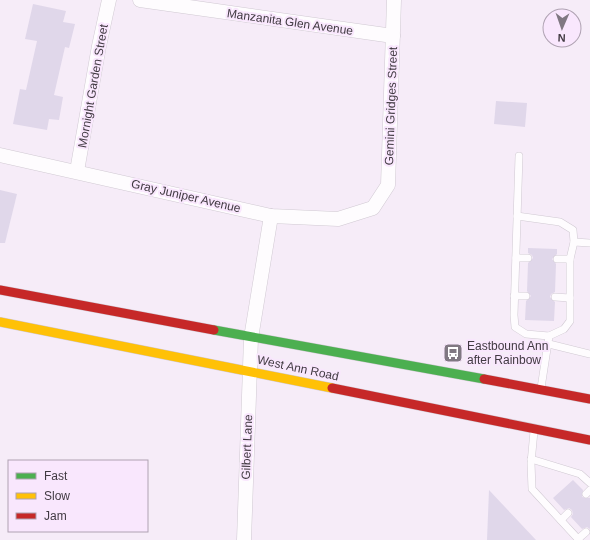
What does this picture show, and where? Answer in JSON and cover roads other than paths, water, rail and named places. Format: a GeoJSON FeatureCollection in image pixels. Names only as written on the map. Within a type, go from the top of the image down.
{"type":"FeatureCollection","features":[{"type":"Feature","properties":{"kind":"main road","name":"West Ann Road"},"geometry":{"type":"LineString","coordinates":[[0,290],[251,338],[590,399]]}},
{"type":"Feature","properties":{"kind":"main road","name":"West Ann Road"},"geometry":{"type":"LineString","coordinates":[[0,322],[590,440]]}},
{"type":"Feature","properties":{"kind":"street","name":"Mornight Garden Street"},"geometry":{"type":"LineString","coordinates":[[77,171],[99,46],[109,0]]}},
{"type":"Feature","properties":{"kind":"street","name":"Manzanita Glen Avenue"},"geometry":{"type":"LineString","coordinates":[[140,0],[393,36]]}},
{"type":"Feature","properties":{"kind":"street","name":"Gemini Gridges Street"},"geometry":{"type":"LineString","coordinates":[[373,208],[388,185],[394,0]]}},
{"type":"Feature","properties":{"kind":"street","name":"Gray Juniper Avenue"},"geometry":{"type":"LineString","coordinates":[[0,155],[77,171],[271,216],[338,219],[373,208]]}},
{"type":"Feature","properties":{"kind":"street","name":"Gilbert Lane"},"geometry":{"type":"LineString","coordinates":[[244,540],[251,338],[271,216]]}},
{"type":"Feature","properties":{"kind":"lane"},"geometry":{"type":"LineString","coordinates":[[519,156],[514,296],[515,327],[526,334],[590,354]]}},
{"type":"Feature","properties":{"kind":"lane"},"geometry":{"type":"LineString","coordinates":[[517,216],[560,222],[573,230],[574,242],[570,259],[570,321],[564,330],[549,340],[540,390]]}},
{"type":"Feature","properties":{"kind":"lane"},"geometry":{"type":"LineString","coordinates":[[574,242],[590,243]]}},
{"type":"Feature","properties":{"kind":"lane"},"geometry":{"type":"LineString","coordinates":[[516,258],[528,258]]}},
{"type":"Feature","properties":{"kind":"lane"},"geometry":{"type":"LineString","coordinates":[[557,259],[570,259]]}},
{"type":"Feature","properties":{"kind":"lane"},"geometry":{"type":"LineString","coordinates":[[514,296],[526,296]]}},
{"type":"Feature","properties":{"kind":"lane"},"geometry":{"type":"LineString","coordinates":[[555,297],[570,298]]}},
{"type":"Feature","properties":{"kind":"lane"},"geometry":{"type":"LineString","coordinates":[[534,429],[531,459],[532,489],[579,540],[586,532]]}},
{"type":"Feature","properties":{"kind":"lane"},"geometry":{"type":"LineString","coordinates":[[531,459],[580,474],[590,483]]}},
{"type":"Feature","properties":{"kind":"lane"},"geometry":{"type":"LineString","coordinates":[[560,520],[568,513]]}},
{"type":"Feature","properties":{"kind":"place","name":"Eastbound Ann after Rainbow"},"geometry":{"type":"Point","coordinates":[453,353]}}]}
